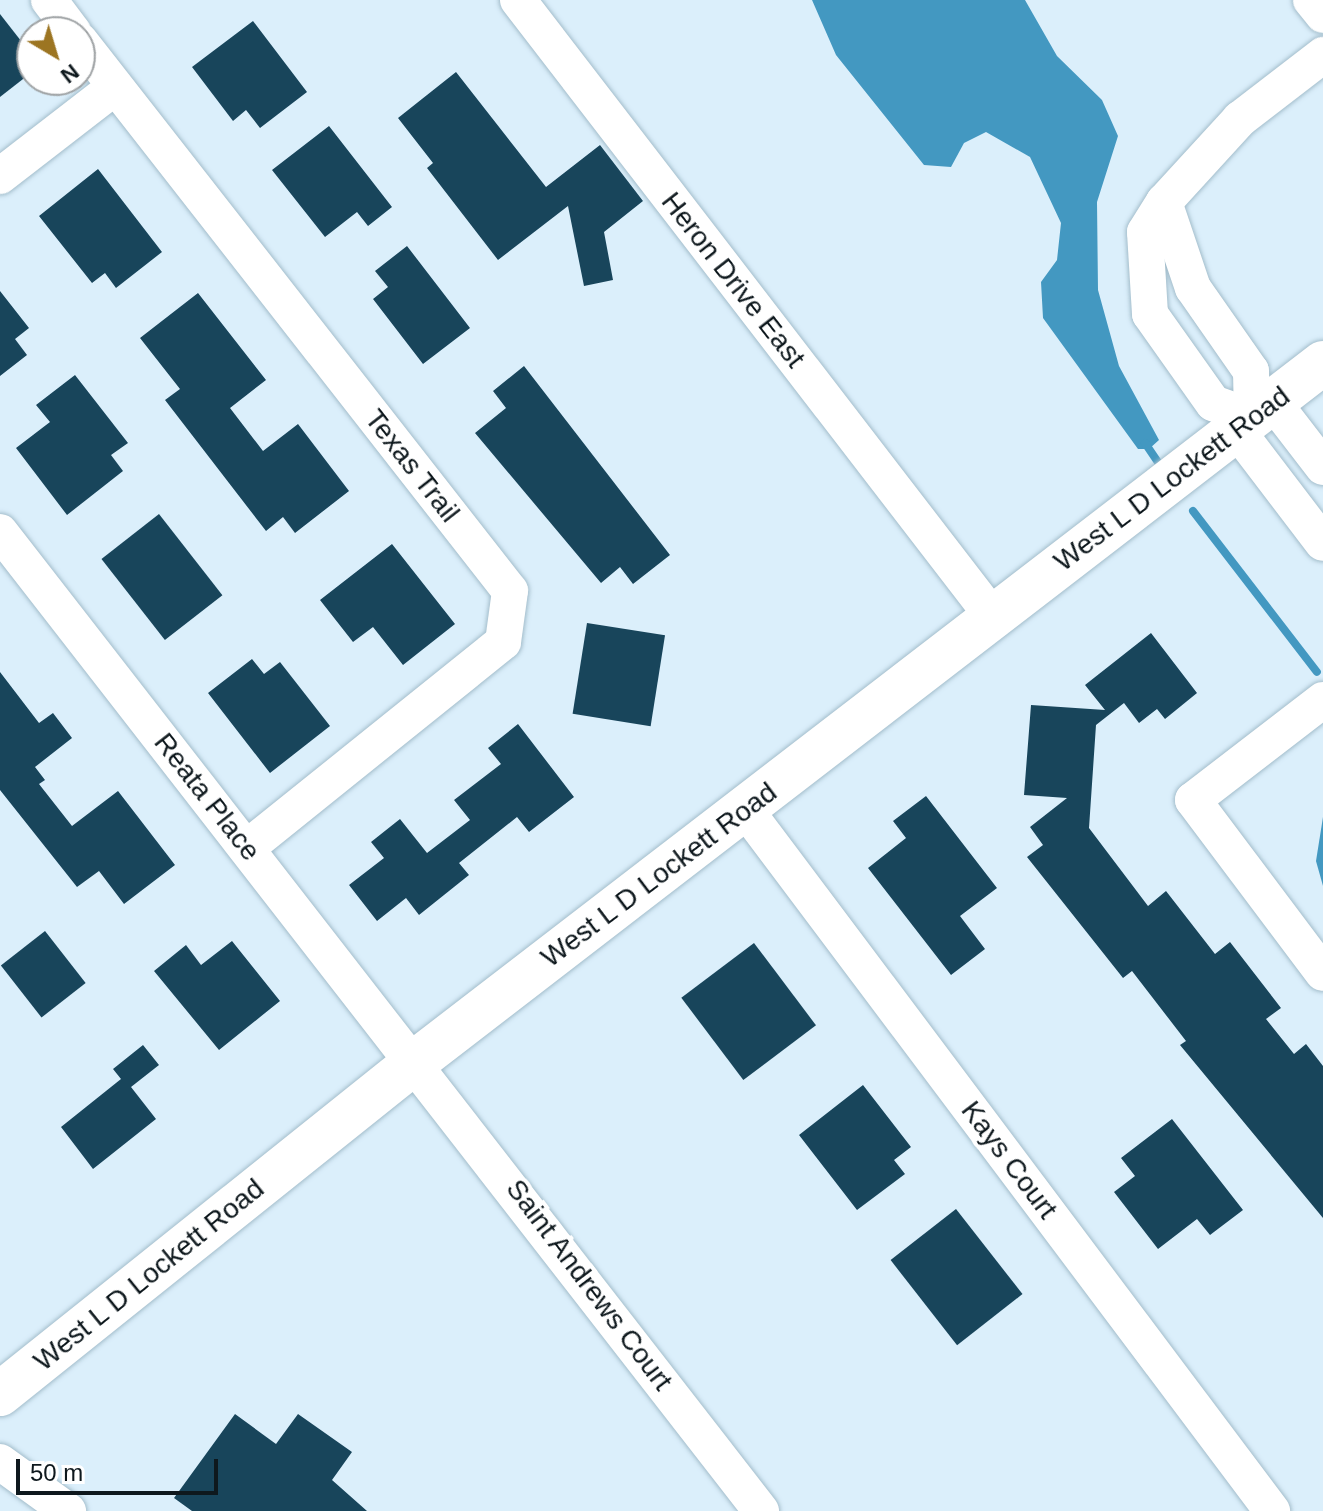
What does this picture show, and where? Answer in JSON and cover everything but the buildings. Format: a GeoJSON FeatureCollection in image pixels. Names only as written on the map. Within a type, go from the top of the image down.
{"type":"FeatureCollection","features":[{"type":"Feature","properties":{"kind":"main road","name":"West L D Lockett Road"},"geometry":{"type":"LineString","coordinates":[[0,1394],[415,1062],[1323,363]]}},
{"type":"Feature","properties":{"kind":"street","name":"Heron Drive East"},"geometry":{"type":"LineString","coordinates":[[518,0],[993,617]]}},
{"type":"Feature","properties":{"kind":"street"},"geometry":{"type":"LineString","coordinates":[[1311,0],[1323,15]]}},
{"type":"Feature","properties":{"kind":"street"},"geometry":{"type":"LineString","coordinates":[[1323,55],[1240,119],[1164,202],[1145,232],[1150,314],[1213,403],[1254,416],[1323,467]]}},
{"type":"Feature","properties":{"kind":"street","name":"Texas Trail"},"geometry":{"type":"LineString","coordinates":[[96,62],[510,591],[503,642],[247,848]]}},
{"type":"Feature","properties":{"kind":"street"},"geometry":{"type":"LineString","coordinates":[[0,176],[115,87]]}},
{"type":"Feature","properties":{"kind":"street"},"geometry":{"type":"LineString","coordinates":[[1164,202],[1193,288],[1251,371],[1254,416],[1323,543]]}},
{"type":"Feature","properties":{"kind":"street","name":"Reata Place"},"geometry":{"type":"LineString","coordinates":[[0,532],[415,1062]]}},
{"type":"Feature","properties":{"kind":"street"},"geometry":{"type":"LineString","coordinates":[[1323,700],[1193,800],[1323,973]]}},
{"type":"Feature","properties":{"kind":"street","name":"Kays Court"},"geometry":{"type":"LineString","coordinates":[[745,809],[1272,1511]]}},
{"type":"Feature","properties":{"kind":"street","name":"Saint Andrews Court"},"geometry":{"type":"LineString","coordinates":[[415,1062],[761,1511]]}},
{"type":"Feature","properties":{"kind":"street"},"geometry":{"type":"LineString","coordinates":[[0,1462],[68,1511]]}},
{"type":"Feature","properties":{"kind":"water"},"geometry":{"type":"Polygon","coordinates":[[[812,0],[1025,0],[1057,56],[1102,100],[1118,136],[1097,202],[1098,290],[1119,366],[1159,440],[1149,449],[1138,449],[1043,318],[1041,282],[1057,260],[1061,223],[1030,157],[986,132],[964,143],[951,167],[924,165],[836,55],[812,0]]]}},
{"type":"Feature","properties":{"kind":"water"},"geometry":{"type":"Polygon","coordinates":[[[1323,817],[1323,886],[1316,861],[1323,817]]]}},
{"type":"Feature","properties":{"kind":"waterway"},"geometry":{"type":"LineString","coordinates":[[1145,443],[1158,462]]}},
{"type":"Feature","properties":{"kind":"waterway"},"geometry":{"type":"LineString","coordinates":[[1193,511],[1317,672]]}}]}
